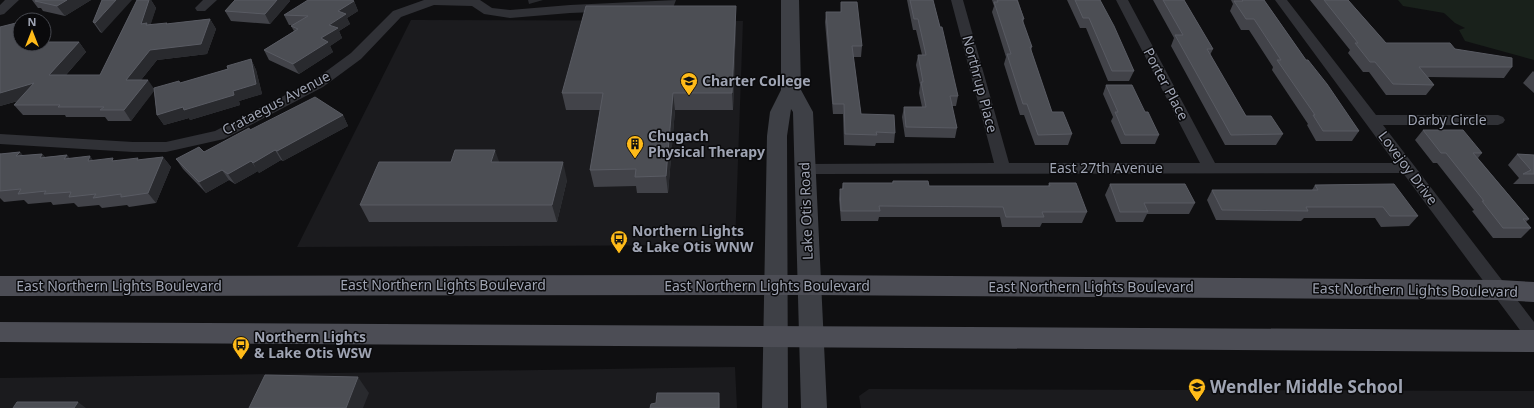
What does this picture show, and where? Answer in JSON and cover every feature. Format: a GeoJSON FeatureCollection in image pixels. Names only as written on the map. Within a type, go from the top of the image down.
{"type":"FeatureCollection","features":[{"type":"Feature","properties":{"kind":"main road","name":"Lake Otis Road"},"geometry":{"type":"LineString","coordinates":[[775,408],[777,136],[780,112],[791,90],[790,0]]}},
{"type":"Feature","properties":{"kind":"main road","name":"Lake Otis Road"},"geometry":{"type":"LineString","coordinates":[[791,90],[803,112],[814,408]]}},
{"type":"Feature","properties":{"kind":"main road","name":"East Northern Lights Boulevard"},"geometry":{"type":"LineString","coordinates":[[0,286],[809,285],[1500,290],[1534,292]]}},
{"type":"Feature","properties":{"kind":"main road"},"geometry":{"type":"LineString","coordinates":[[0,332],[811,338],[1344,339],[1534,341]]}},
{"type":"Feature","properties":{"kind":"street"},"geometry":{"type":"LineString","coordinates":[[0,11],[13,0]]}},
{"type":"Feature","properties":{"kind":"street"},"geometry":{"type":"LineString","coordinates":[[201,8],[211,0]]}},
{"type":"Feature","properties":{"kind":"street","name":"Northrup Place"},"geometry":{"type":"LineString","coordinates":[[957,0],[1003,168]]}},
{"type":"Feature","properties":{"kind":"street","name":"Porter Place"},"geometry":{"type":"LineString","coordinates":[[1122,0],[1210,167]]}},
{"type":"Feature","properties":{"kind":"street","name":"Lovejoy Drive"},"geometry":{"type":"LineString","coordinates":[[1281,0],[1534,336]]}},
{"type":"Feature","properties":{"kind":"street","name":"Crataegus Avenue"},"geometry":{"type":"LineString","coordinates":[[0,139],[132,147],[166,146],[218,135],[318,84],[356,56],[397,14],[433,2],[476,1],[488,11],[510,14],[669,2]]}},
{"type":"Feature","properties":{"kind":"street","name":"Darby Circle"},"geometry":{"type":"LineString","coordinates":[[1371,120],[1498,120]]}},
{"type":"Feature","properties":{"kind":"street","name":"East 27th Avenue"},"geometry":{"type":"LineString","coordinates":[[805,168],[1408,168]]}},
{"type":"Feature","properties":{"kind":"shaded area"},"geometry":{"type":"Polygon","coordinates":[[[1398,0],[1534,0],[1534,60],[1465,41],[1459,30],[1465,28],[1455,23],[1444,13],[1403,6],[1398,0]]]}},
{"type":"Feature","properties":{"kind":"shaded area"},"geometry":{"type":"Polygon","coordinates":[[[411,20],[743,21],[735,245],[297,247],[411,20]]]}},
{"type":"Feature","properties":{"kind":"shaded area"},"geometry":{"type":"Polygon","coordinates":[[[735,367],[737,408],[0,408],[0,378],[735,367]]]}},
{"type":"Feature","properties":{"kind":"shaded area","name":"Wendler Middle School"},"geometry":{"type":"Polygon","coordinates":[[[869,389],[1534,391],[1534,408],[861,408],[859,396],[869,389]]]}},
{"type":"Feature","properties":{"kind":"building"},"geometry":{"type":"Polygon","coordinates":[[[67,0],[57,6],[35,1],[67,0]]]}},
{"type":"Feature","properties":{"kind":"building"},"geometry":{"type":"Polygon","coordinates":[[[102,0],[116,0],[95,23],[93,22],[102,0]]]}},
{"type":"Feature","properties":{"kind":"building"},"geometry":{"type":"Polygon","coordinates":[[[137,0],[149,0],[141,24],[167,23],[166,24],[210,19],[201,44],[150,50],[126,80],[148,80],[124,110],[100,110],[104,107],[58,107],[60,105],[14,105],[34,83],[0,93],[0,27],[12,24],[12,52],[52,52],[52,42],[79,42],[49,75],[100,75],[137,0]]]}},
{"type":"Feature","properties":{"kind":"building"},"geometry":{"type":"Polygon","coordinates":[[[235,0],[277,0],[265,14],[225,11],[235,0]]]}},
{"type":"Feature","properties":{"kind":"building"},"geometry":{"type":"Polygon","coordinates":[[[308,0],[354,1],[338,11],[346,14],[329,25],[338,28],[321,38],[328,42],[293,64],[264,50],[298,29],[291,26],[308,16],[284,15],[308,0]]]}},
{"type":"Feature","properties":{"kind":"building"},"geometry":{"type":"Polygon","coordinates":[[[910,0],[933,0],[940,27],[942,27],[958,96],[950,96],[957,128],[906,127],[904,107],[926,107],[918,55],[926,55],[918,19],[914,19],[910,0]]]}},
{"type":"Feature","properties":{"kind":"building"},"geometry":{"type":"Polygon","coordinates":[[[997,0],[1017,0],[1032,47],[1030,47],[1052,112],[1063,112],[1072,134],[1038,135],[1027,104],[1023,104],[1007,54],[1011,54],[994,2],[998,2],[997,0]]]}},
{"type":"Feature","properties":{"kind":"building"},"geometry":{"type":"Polygon","coordinates":[[[1075,0],[1100,0],[1114,26],[1134,71],[1112,71],[1089,18],[1083,18],[1075,0]]]}},
{"type":"Feature","properties":{"kind":"building"},"geometry":{"type":"Polygon","coordinates":[[[1163,0],[1184,0],[1213,49],[1207,49],[1246,116],[1271,116],[1283,134],[1231,135],[1175,35],[1183,35],[1163,0]]]}},
{"type":"Feature","properties":{"kind":"building"},"geometry":{"type":"Polygon","coordinates":[[[1242,0],[1264,0],[1306,60],[1308,60],[1327,84],[1359,131],[1323,131],[1313,115],[1315,115],[1277,60],[1281,60],[1254,19],[1246,19],[1234,1],[1243,1],[1242,0]]]}},
{"type":"Feature","properties":{"kind":"building"},"geometry":{"type":"Polygon","coordinates":[[[1324,0],[1348,0],[1386,43],[1450,43],[1455,49],[1512,58],[1512,67],[1419,67],[1434,85],[1393,84],[1375,62],[1370,62],[1355,43],[1358,43],[1324,0]]]}},
{"type":"Feature","properties":{"kind":"building"},"geometry":{"type":"Polygon","coordinates":[[[841,2],[857,2],[862,46],[852,46],[861,114],[894,115],[895,133],[876,132],[877,135],[845,134],[844,104],[833,104],[826,12],[841,12],[841,2]]]}},
{"type":"Feature","properties":{"kind":"building"},"geometry":{"type":"Polygon","coordinates":[[[586,6],[736,6],[732,93],[673,93],[666,176],[635,177],[636,169],[590,170],[603,93],[562,93],[586,6]]]}},
{"type":"Feature","properties":{"kind":"building"},"geometry":{"type":"Polygon","coordinates":[[[251,59],[256,84],[233,91],[234,95],[184,110],[183,107],[157,115],[154,88],[179,81],[180,83],[228,69],[227,66],[251,59]]]}},
{"type":"Feature","properties":{"kind":"building"},"geometry":{"type":"Polygon","coordinates":[[[1106,85],[1132,85],[1145,112],[1148,112],[1159,135],[1125,135],[1115,112],[1118,112],[1106,85]]]}},
{"type":"Feature","properties":{"kind":"building"},"geometry":{"type":"Polygon","coordinates":[[[315,97],[343,115],[253,163],[251,161],[228,174],[222,170],[199,182],[176,159],[199,147],[204,152],[249,128],[250,130],[315,97]]]}},
{"type":"Feature","properties":{"kind":"building"},"geometry":{"type":"Polygon","coordinates":[[[1423,130],[1463,130],[1482,153],[1473,153],[1529,219],[1523,219],[1531,228],[1503,228],[1482,201],[1484,201],[1446,153],[1441,153],[1423,130]]]}},
{"type":"Feature","properties":{"kind":"building"},"geometry":{"type":"Polygon","coordinates":[[[455,150],[495,150],[491,162],[563,162],[552,205],[360,205],[379,162],[451,162],[455,150]]]}},
{"type":"Feature","properties":{"kind":"building"},"geometry":{"type":"Polygon","coordinates":[[[20,152],[16,156],[42,154],[40,158],[67,155],[64,159],[90,156],[88,161],[113,158],[112,161],[163,157],[148,193],[121,197],[121,194],[93,198],[96,194],[69,197],[71,192],[44,194],[46,191],[18,194],[21,189],[0,191],[0,154],[20,152]]]}},
{"type":"Feature","properties":{"kind":"building"},"geometry":{"type":"Polygon","coordinates":[[[1517,154],[1534,155],[1534,174],[1523,174],[1531,170],[1517,154]]]}},
{"type":"Feature","properties":{"kind":"building"},"geometry":{"type":"Polygon","coordinates":[[[893,181],[928,181],[929,186],[1050,186],[1049,183],[1076,183],[1087,212],[1042,212],[1044,217],[1006,217],[1003,207],[879,206],[880,211],[841,211],[840,189],[843,189],[843,183],[893,183],[893,181]]]}},
{"type":"Feature","properties":{"kind":"building"},"geometry":{"type":"Polygon","coordinates":[[[1110,184],[1185,184],[1195,203],[1144,203],[1148,212],[1120,212],[1110,184]]]}},
{"type":"Feature","properties":{"kind":"building"},"geometry":{"type":"Polygon","coordinates":[[[1394,184],[1418,216],[1390,216],[1383,207],[1306,207],[1308,211],[1222,210],[1212,190],[1318,190],[1315,185],[1394,184]]]}},
{"type":"Feature","properties":{"kind":"building"},"geometry":{"type":"Polygon","coordinates":[[[265,375],[358,377],[346,408],[249,408],[265,375]]]}},
{"type":"Feature","properties":{"kind":"building"},"geometry":{"type":"Polygon","coordinates":[[[657,393],[719,393],[719,408],[650,408],[651,404],[656,403],[657,393]]]}},
{"type":"Feature","properties":{"kind":"building"},"geometry":{"type":"Polygon","coordinates":[[[17,402],[78,402],[74,408],[13,408],[17,402]]]}},
{"type":"Feature","properties":{"kind":"place","name":"Charter College"},"geometry":{"type":"Point","coordinates":[689,96]}},
{"type":"Feature","properties":{"kind":"place","name":"Chugach Physical Therapy"},"geometry":{"type":"Point","coordinates":[635,159]}},
{"type":"Feature","properties":{"kind":"place","name":"Northern Lights & Lake Otis WNW"},"geometry":{"type":"Point","coordinates":[619,254]}},
{"type":"Feature","properties":{"kind":"place","name":"Northern Lights & Lake Otis WSW"},"geometry":{"type":"Point","coordinates":[241,360]}},
{"type":"Feature","properties":{"kind":"place","name":"Wendler Middle School"},"geometry":{"type":"Point","coordinates":[1197,402]}}]}
